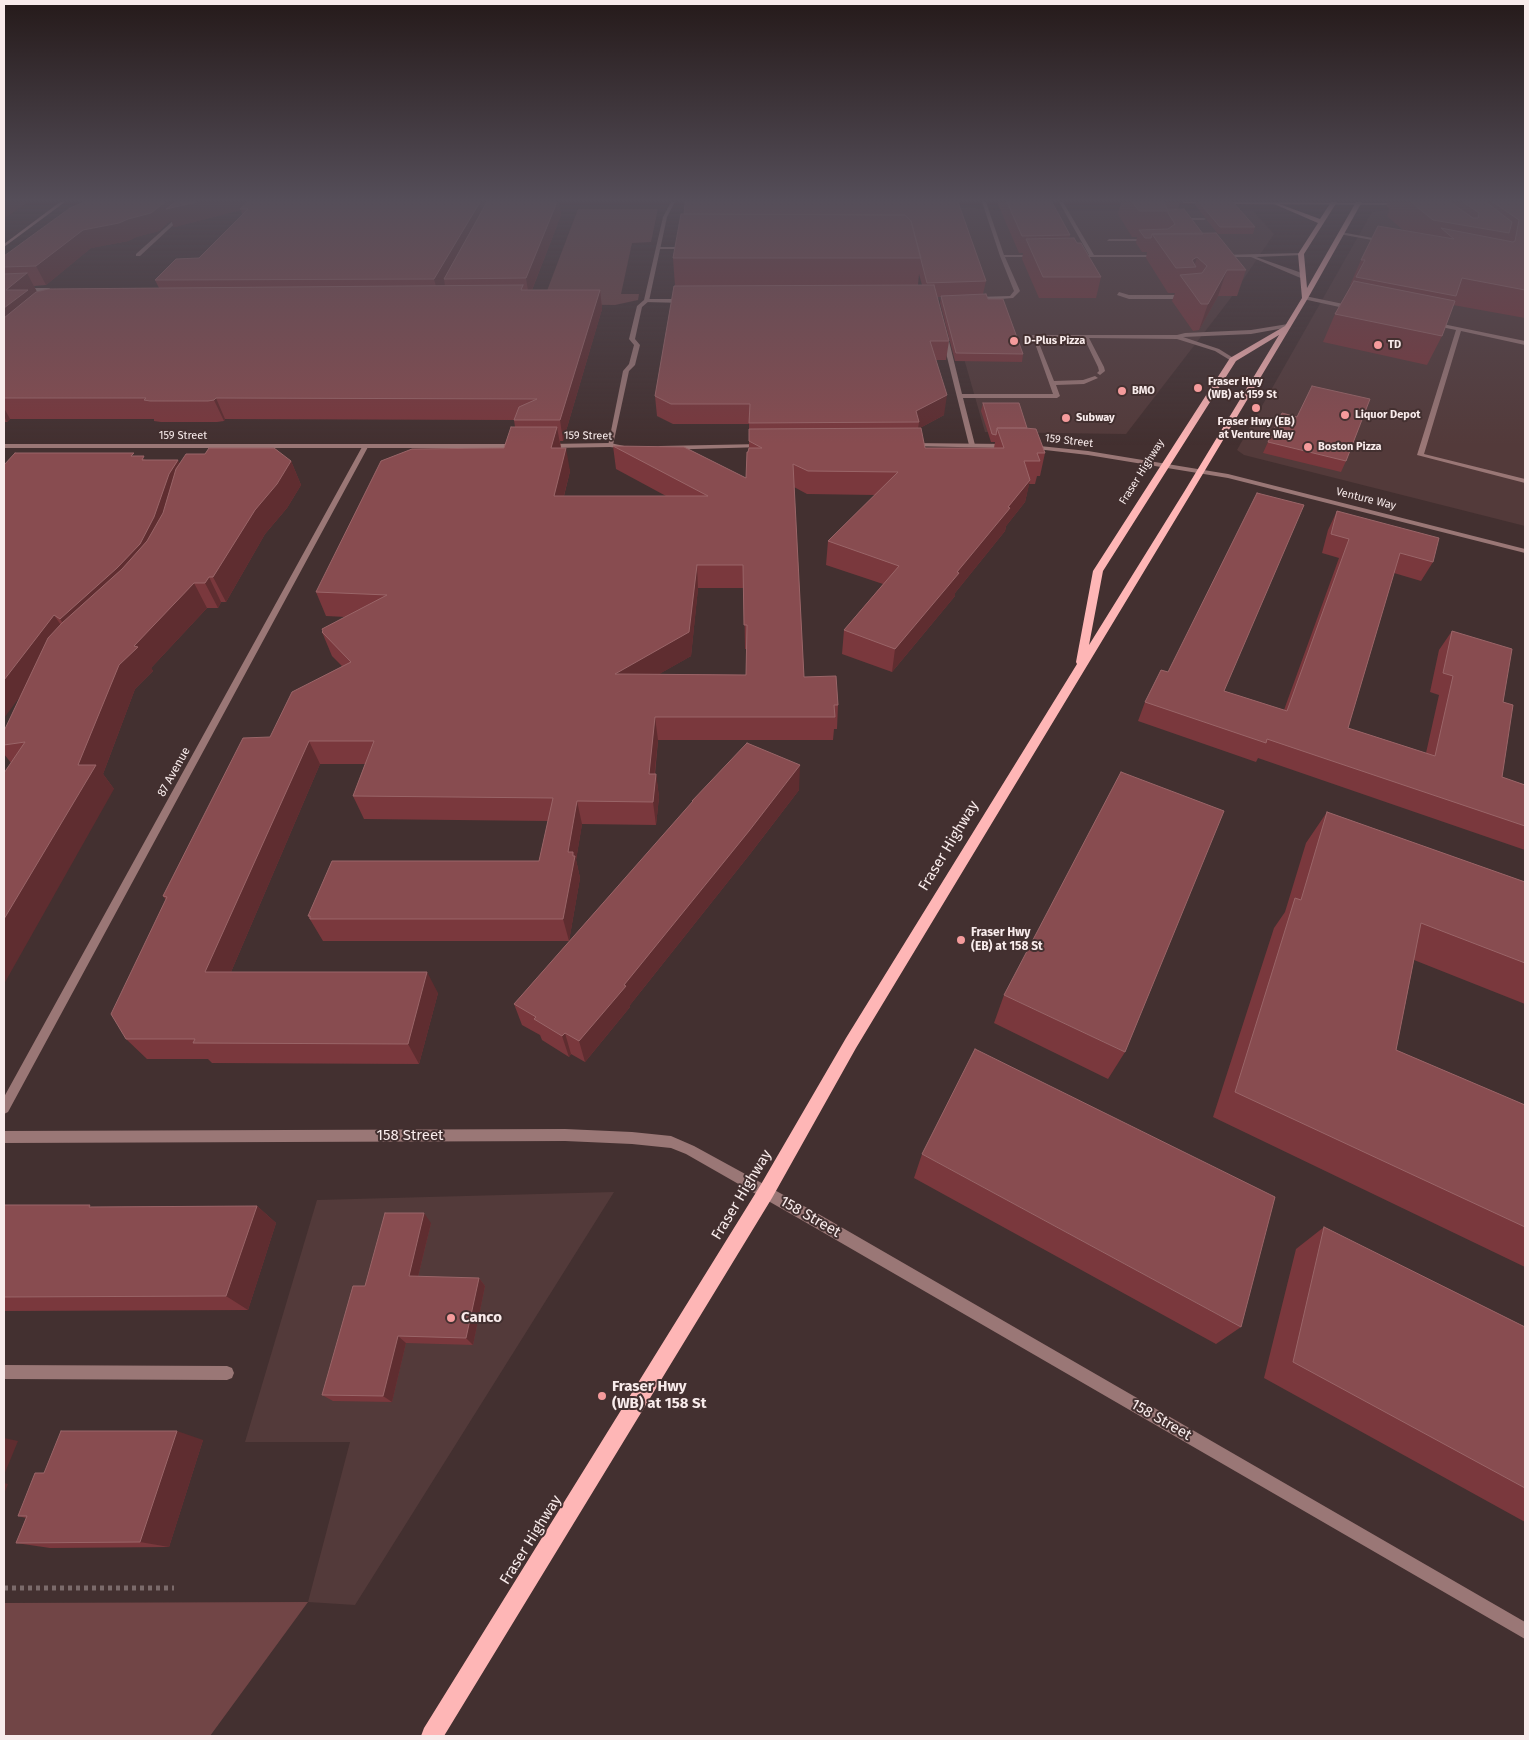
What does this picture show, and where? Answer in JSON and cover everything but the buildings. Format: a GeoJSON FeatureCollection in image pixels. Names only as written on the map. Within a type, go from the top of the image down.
{"type":"FeatureCollection","features":[{"type":"Feature","properties":{"kind":"main road"},"geometry":{"type":"LineString","coordinates":[[1304,283],[1305,298]]}},
{"type":"Feature","properties":{"kind":"main road","name":"Fraser Highway"},"geometry":{"type":"LineString","coordinates":[[432,1736],[766,1192],[852,1043],[1313,283]]}},
{"type":"Feature","properties":{"kind":"main road","name":"Fraser Highway"},"geometry":{"type":"LineString","coordinates":[[1079,669],[1098,571],[1233,360],[1288,326]]}},
{"type":"Feature","properties":{"kind":"street"},"geometry":{"type":"LineString","coordinates":[[610,445],[626,371],[632,365],[637,345],[632,339],[640,306],[646,301],[650,283]]}},
{"type":"Feature","properties":{"kind":"street"},"geometry":{"type":"LineString","coordinates":[[972,299],[1006,298],[1015,295],[1016,289],[1014,283]]}},
{"type":"Feature","properties":{"kind":"street"},"geometry":{"type":"LineString","coordinates":[[4,290],[48,289]]}},
{"type":"Feature","properties":{"kind":"street"},"geometry":{"type":"LineString","coordinates":[[1119,294],[1129,297],[1186,297],[1193,295]]}},
{"type":"Feature","properties":{"kind":"street"},"geometry":{"type":"LineString","coordinates":[[1305,298],[1363,310]]}},
{"type":"Feature","properties":{"kind":"street"},"geometry":{"type":"LineString","coordinates":[[646,301],[690,301]]}},
{"type":"Feature","properties":{"kind":"street"},"geometry":{"type":"LineString","coordinates":[[1430,323],[1525,343]]}},
{"type":"Feature","properties":{"kind":"street"},"geometry":{"type":"LineString","coordinates":[[960,396],[1057,396],[1034,336],[1177,337],[1250,332],[1288,326]]}},
{"type":"Feature","properties":{"kind":"street"},"geometry":{"type":"LineString","coordinates":[[942,328],[972,445]]}},
{"type":"Feature","properties":{"kind":"street"},"geometry":{"type":"LineString","coordinates":[[1459,329],[1420,455],[1525,481]]}},
{"type":"Feature","properties":{"kind":"street"},"geometry":{"type":"LineString","coordinates":[[1086,336],[1101,367],[1102,371],[1100,373]]}},
{"type":"Feature","properties":{"kind":"street"},"geometry":{"type":"LineString","coordinates":[[1177,337],[1217,350],[1233,360]]}},
{"type":"Feature","properties":{"kind":"street"},"geometry":{"type":"LineString","coordinates":[[1052,383],[1084,382],[1095,378]]}},
{"type":"Feature","properties":{"kind":"street","name":"159 Street"},"geometry":{"type":"LineString","coordinates":[[541,446],[610,445],[632,448]]}},
{"type":"Feature","properties":{"kind":"street","name":"159 Street"},"geometry":{"type":"LineString","coordinates":[[4,446],[210,450],[531,446]]}},
{"type":"Feature","properties":{"kind":"street"},"geometry":{"type":"LineString","coordinates":[[649,448],[773,446]]}},
{"type":"Feature","properties":{"kind":"street"},"geometry":{"type":"LineString","coordinates":[[903,446],[1012,446]]}},
{"type":"Feature","properties":{"kind":"street","name":"159 Street"},"geometry":{"type":"LineString","coordinates":[[1020,446],[1088,453],[1200,471]]}},
{"type":"Feature","properties":{"kind":"street","name":"87 Avenue"},"geometry":{"type":"LineString","coordinates":[[4,1108],[365,447]]}},
{"type":"Feature","properties":{"kind":"street","name":"Venture Way"},"geometry":{"type":"LineString","coordinates":[[1200,471],[1525,550]]}},
{"type":"Feature","properties":{"kind":"street","name":"158 Street"},"geometry":{"type":"LineString","coordinates":[[4,1137],[565,1135],[671,1142],[690,1150],[766,1192],[1525,1631]]}},
{"type":"Feature","properties":{"kind":"street"},"geometry":{"type":"LineString","coordinates":[[4,1372],[227,1373]]}},
{"type":"Feature","properties":{"kind":"path"},"geometry":{"type":"LineString","coordinates":[[4,1588],[174,1588]]}},
{"type":"Feature","properties":{"kind":"shaded area"},"geometry":{"type":"Polygon","coordinates":[[[550,283],[623,283],[621,294],[639,294],[638,300],[615,305],[542,304],[550,283]]]}},
{"type":"Feature","properties":{"kind":"shaded area"},"geometry":{"type":"Polygon","coordinates":[[[934,283],[1241,283],[1126,434],[985,432],[949,306],[938,299],[934,283]]]}},
{"type":"Feature","properties":{"kind":"shaded area"},"geometry":{"type":"Polygon","coordinates":[[[1332,283],[1525,283],[1525,526],[1244,455],[1237,450],[1332,283]]]}},
{"type":"Feature","properties":{"kind":"shaded area"},"geometry":{"type":"Polygon","coordinates":[[[614,1192],[355,1605],[308,1602],[350,1442],[245,1442],[317,1200],[614,1192]]]}},
{"type":"Feature","properties":{"kind":"shaded area"},"geometry":{"type":"Polygon","coordinates":[[[308,1602],[210,1736],[4,1736],[4,1603],[308,1602]]]}},
{"type":"Feature","properties":{"kind":"place","name":"D-Plus Pizza"},"geometry":{"type":"Point","coordinates":[1014,341]}},
{"type":"Feature","properties":{"kind":"place","name":"TD"},"geometry":{"type":"Point","coordinates":[1378,345]}},
{"type":"Feature","properties":{"kind":"place","name":"Fraser Hwy (WB) at 159 St"},"geometry":{"type":"Point","coordinates":[1198,388]}},
{"type":"Feature","properties":{"kind":"place","name":"BMO"},"geometry":{"type":"Point","coordinates":[1122,391]}},
{"type":"Feature","properties":{"kind":"place","name":"Fraser Hwy (EB) at Venture Way"},"geometry":{"type":"Point","coordinates":[1256,408]}},
{"type":"Feature","properties":{"kind":"place","name":"Liquor Depot"},"geometry":{"type":"Point","coordinates":[1345,415]}},
{"type":"Feature","properties":{"kind":"place","name":"Subway"},"geometry":{"type":"Point","coordinates":[1066,418]}},
{"type":"Feature","properties":{"kind":"place","name":"Boston Pizza"},"geometry":{"type":"Point","coordinates":[1308,447]}},
{"type":"Feature","properties":{"kind":"place","name":"Fraser Hwy (EB) at 158 St"},"geometry":{"type":"Point","coordinates":[961,940]}},
{"type":"Feature","properties":{"kind":"place","name":"Canco"},"geometry":{"type":"Point","coordinates":[451,1318]}},
{"type":"Feature","properties":{"kind":"place","name":"Fraser Hwy (WB) at 158 St"},"geometry":{"type":"Point","coordinates":[602,1396]}}]}
